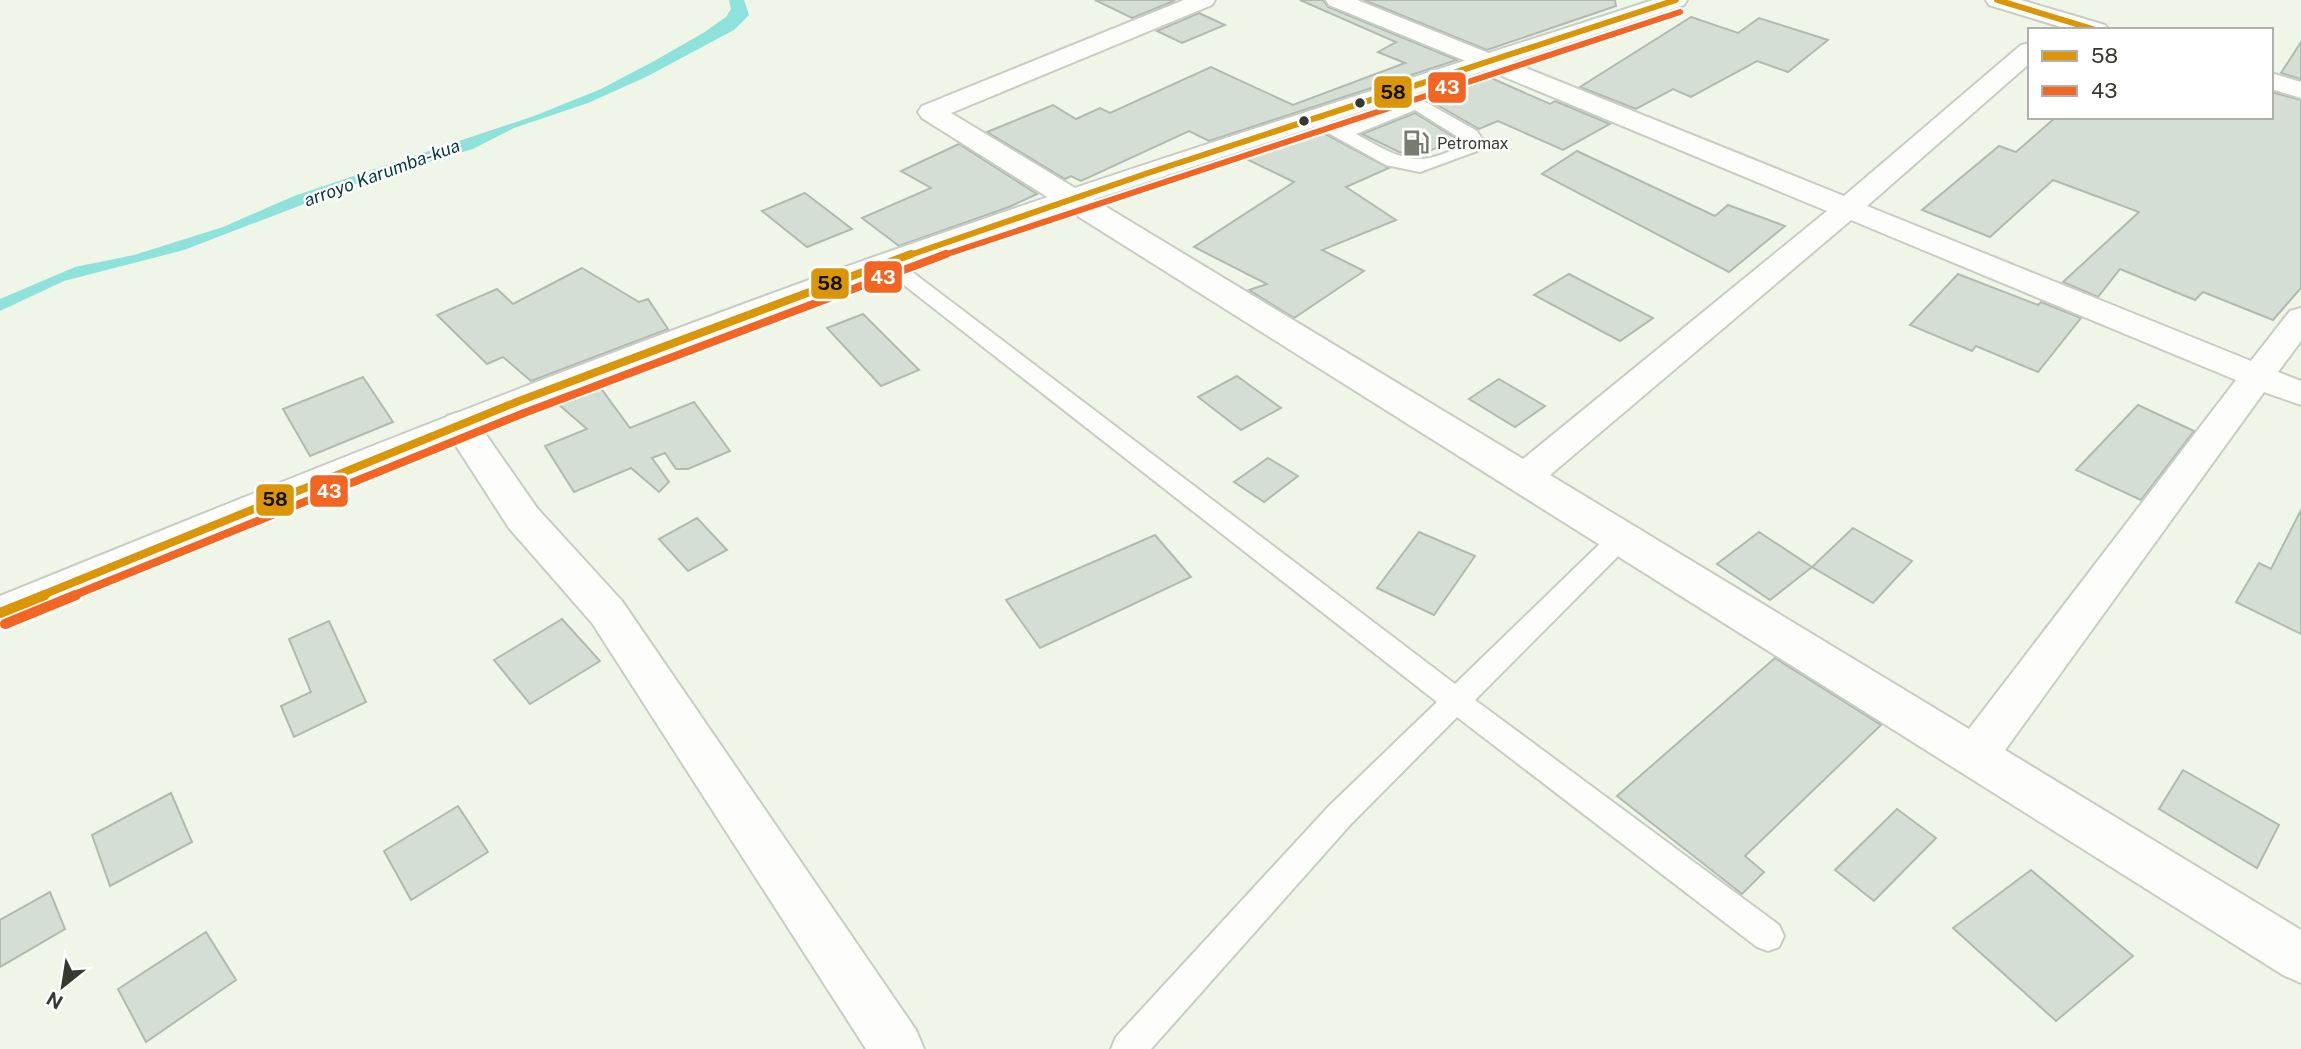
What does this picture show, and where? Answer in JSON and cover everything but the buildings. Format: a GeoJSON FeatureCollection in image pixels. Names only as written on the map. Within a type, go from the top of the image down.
{"type":"FeatureCollection","features":[{"type":"Feature","properties":{"kind":"street"},"geometry":{"type":"LineString","coordinates":[[1204,0],[931,112],[1973,758],[2301,958]]}},
{"type":"Feature","properties":{"kind":"street"},"geometry":{"type":"LineString","coordinates":[[1337,0],[2301,394]]}},
{"type":"Feature","properties":{"kind":"street"},"geometry":{"type":"LineString","coordinates":[[0,613],[460,424],[888,263],[1070,198],[1311,119],[1409,97],[1487,61],[1676,0]]}},
{"type":"Feature","properties":{"kind":"street"},"geometry":{"type":"LineString","coordinates":[[1997,0],[2058,25],[2081,28]]}},
{"type":"Feature","properties":{"kind":"street"},"geometry":{"type":"LineString","coordinates":[[2058,25],[2091,0]]}},
{"type":"Feature","properties":{"kind":"street"},"geometry":{"type":"LineString","coordinates":[[1522,479],[1849,207],[2028,52]]}},
{"type":"Feature","properties":{"kind":"street"},"geometry":{"type":"LineString","coordinates":[[2273,82],[2301,90]]}},
{"type":"Feature","properties":{"kind":"street"},"geometry":{"type":"LineString","coordinates":[[1973,758],[2301,318]]}},
{"type":"Feature","properties":{"kind":"street"},"geometry":{"type":"LineString","coordinates":[[460,424],[523,518],[607,612],[897,1049]]}},
{"type":"Feature","properties":{"kind":"lane"},"geometry":{"type":"LineString","coordinates":[[1311,119],[1392,161],[1420,167],[1471,147],[1475,142],[1471,135],[1409,97],[1342,133]]}},
{"type":"Feature","properties":{"kind":"lane"},"geometry":{"type":"LineString","coordinates":[[888,263],[1456,701],[1768,936]]}},
{"type":"Feature","properties":{"kind":"lane"},"geometry":{"type":"LineString","coordinates":[[1128,1049],[1339,816],[1620,539]]}},
{"type":"Feature","properties":{"kind":"water","name":"arroyo Karumba-kua"},"geometry":{"type":"Polygon","coordinates":[[[729,0],[744,0],[749,15],[734,30],[646,77],[588,103],[514,128],[473,149],[369,179],[184,250],[64,281],[0,311],[0,299],[75,267],[134,255],[223,227],[294,196],[534,116],[601,89],[703,33],[726,17],[731,9],[729,0]]]}},
{"type":"Feature","properties":{"kind":"transit line","name":"58"},"geometry":{"type":"LineString","coordinates":[[0,613],[519,401],[834,282],[1148,173],[1676,0]]}},
{"type":"Feature","properties":{"kind":"transit line","name":"58"},"geometry":{"type":"LineString","coordinates":[[1997,0],[2089,28]]}},
{"type":"Feature","properties":{"kind":"transit line","name":"43"},"geometry":{"type":"LineString","coordinates":[[5,624],[524,413],[838,293],[1152,184],[1680,12]]}},
{"type":"Feature","properties":{"kind":"place","name":"Petromax"},"geometry":{"type":"Point","coordinates":[1416,143]}}]}
